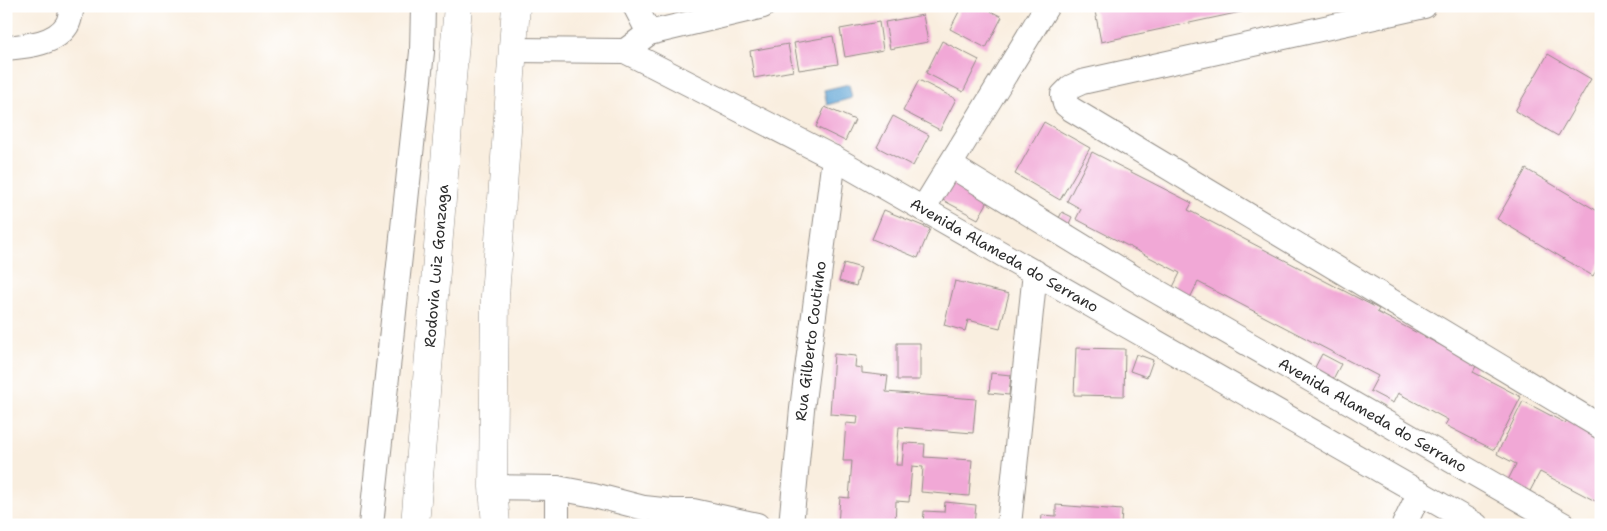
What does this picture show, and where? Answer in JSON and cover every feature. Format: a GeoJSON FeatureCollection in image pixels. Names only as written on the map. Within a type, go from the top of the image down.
{"type":"FeatureCollection","features":[{"type":"Feature","properties":{"kind":"highway","name":"Rodovia Luiz Gonzaga"},"geometry":{"type":"LineString","coordinates":[[415,525],[458,6]]}},
{"type":"Feature","properties":{"kind":"highway"},"geometry":{"type":"LineString","coordinates":[[496,525],[493,487],[496,296],[516,6]]}},
{"type":"Feature","properties":{"kind":"street"},"geometry":{"type":"LineString","coordinates":[[6,48],[52,39],[61,33],[68,24],[72,6]]}},
{"type":"Feature","properties":{"kind":"street"},"geometry":{"type":"LineString","coordinates":[[371,525],[422,52],[423,6]]}},
{"type":"Feature","properties":{"kind":"street"},"geometry":{"type":"LineString","coordinates":[[635,6],[649,33]]}},
{"type":"Feature","properties":{"kind":"street"},"geometry":{"type":"LineString","coordinates":[[625,51],[649,33],[764,6]]}},
{"type":"Feature","properties":{"kind":"street"},"geometry":{"type":"LineString","coordinates":[[923,208],[1047,6]]}},
{"type":"Feature","properties":{"kind":"street"},"geometry":{"type":"LineString","coordinates":[[1424,6],[1082,82],[1071,87],[1063,95],[1064,104],[1070,110],[1601,427]]}},
{"type":"Feature","properties":{"kind":"street","name":"Avenida Alameda do Serrano"},"geometry":{"type":"LineString","coordinates":[[512,50],[625,51],[834,158],[1476,525]]}},
{"type":"Feature","properties":{"kind":"street","name":"Rua Gilberto Coutinho"},"geometry":{"type":"LineString","coordinates":[[791,525],[802,409],[834,158]]}},
{"type":"Feature","properties":{"kind":"street","name":"Avenida Alameda do Serrano"},"geometry":{"type":"LineString","coordinates":[[950,165],[1144,284],[1564,525]]}},
{"type":"Feature","properties":{"kind":"street"},"geometry":{"type":"LineString","coordinates":[[1009,525],[1035,272]]}},
{"type":"Feature","properties":{"kind":"street"},"geometry":{"type":"LineString","coordinates":[[493,487],[557,488],[644,508],[672,512],[693,511],[757,525]]}},
{"type":"Feature","properties":{"kind":"street"},"geometry":{"type":"LineString","coordinates":[[557,488],[557,525]]}},
{"type":"Feature","properties":{"kind":"street"},"geometry":{"type":"LineString","coordinates":[[1404,525],[1420,492]]}},
{"type":"Feature","properties":{"kind":"water"},"geometry":{"type":"Polygon","coordinates":[[[849,84],[852,98],[827,105],[824,90],[849,84]]]}},
{"type":"Feature","properties":{"kind":"building"},"geometry":{"type":"Polygon","coordinates":[[[962,6],[981,6],[1002,17],[986,48],[950,29],[962,6]]]}},
{"type":"Feature","properties":{"kind":"building"},"geometry":{"type":"Polygon","coordinates":[[[1094,6],[1264,6],[1264,7],[1101,42],[1094,6]]]}},
{"type":"Feature","properties":{"kind":"building"},"geometry":{"type":"Polygon","coordinates":[[[923,15],[928,42],[890,49],[885,22],[923,15]]]}},
{"type":"Feature","properties":{"kind":"building"},"geometry":{"type":"Polygon","coordinates":[[[879,22],[883,50],[845,57],[840,29],[879,22]]]}},
{"type":"Feature","properties":{"kind":"building"},"geometry":{"type":"Polygon","coordinates":[[[833,36],[838,64],[799,70],[794,43],[833,36]]]}},
{"type":"Feature","properties":{"kind":"building"},"geometry":{"type":"Polygon","coordinates":[[[942,41],[979,60],[963,92],[926,73],[942,41]]]}},
{"type":"Feature","properties":{"kind":"building"},"geometry":{"type":"Polygon","coordinates":[[[788,44],[793,71],[754,78],[750,51],[788,44]]]}},
{"type":"Feature","properties":{"kind":"building"},"geometry":{"type":"Polygon","coordinates":[[[1548,54],[1591,79],[1558,136],[1515,111],[1548,54]]]}},
{"type":"Feature","properties":{"kind":"building"},"geometry":{"type":"Polygon","coordinates":[[[919,80],[956,99],[940,130],[903,111],[919,80]]]}},
{"type":"Feature","properties":{"kind":"building"},"geometry":{"type":"Polygon","coordinates":[[[825,107],[855,120],[845,141],[816,127],[825,107]]]}},
{"type":"Feature","properties":{"kind":"building"},"geometry":{"type":"Polygon","coordinates":[[[893,116],[929,135],[913,166],[877,147],[893,116]]]}},
{"type":"Feature","properties":{"kind":"building"},"geometry":{"type":"Polygon","coordinates":[[[1044,122],[1090,148],[1060,200],[1015,174],[1044,122]]]}},
{"type":"Feature","properties":{"kind":"building"},"geometry":{"type":"Polygon","coordinates":[[[1092,152],[1192,203],[1188,210],[1379,309],[1377,312],[1477,364],[1473,372],[1521,397],[1494,450],[1445,425],[1448,420],[1398,393],[1393,403],[1370,391],[1378,376],[1198,282],[1189,300],[1171,291],[1180,273],[1076,219],[1081,209],[1067,201],[1092,152]]]}},
{"type":"Feature","properties":{"kind":"building"},"geometry":{"type":"Polygon","coordinates":[[[1526,169],[1601,213],[1601,262],[1593,276],[1497,219],[1526,169]]]}},
{"type":"Feature","properties":{"kind":"building"},"geometry":{"type":"Polygon","coordinates":[[[951,175],[991,196],[978,219],[939,198],[951,175]]]}},
{"type":"Feature","properties":{"kind":"building"},"geometry":{"type":"Polygon","coordinates":[[[884,210],[930,229],[918,258],[872,239],[884,210]]]}},
{"type":"Feature","properties":{"kind":"building"},"geometry":{"type":"Polygon","coordinates":[[[1062,212],[1072,217],[1068,226],[1058,220],[1062,212]]]}},
{"type":"Feature","properties":{"kind":"building"},"geometry":{"type":"Polygon","coordinates":[[[844,263],[861,268],[856,286],[839,281],[844,263]]]}},
{"type":"Feature","properties":{"kind":"building"},"geometry":{"type":"Polygon","coordinates":[[[955,281],[1009,294],[1000,328],[968,320],[965,331],[944,325],[955,281]]]}},
{"type":"Feature","properties":{"kind":"building"},"geometry":{"type":"Polygon","coordinates":[[[897,343],[920,343],[920,380],[897,380],[897,343]]]}},
{"type":"Feature","properties":{"kind":"building"},"geometry":{"type":"Polygon","coordinates":[[[1076,348],[1125,349],[1124,396],[1074,395],[1076,348]]]}},
{"type":"Feature","properties":{"kind":"building"},"geometry":{"type":"Polygon","coordinates":[[[834,354],[856,356],[855,367],[862,368],[862,373],[888,376],[886,392],[976,399],[973,433],[899,427],[896,465],[902,465],[904,443],[925,444],[924,457],[972,460],[969,496],[921,492],[923,467],[912,466],[909,502],[896,501],[895,525],[838,525],[840,497],[849,498],[852,461],[843,461],[846,423],[857,424],[858,416],[830,414],[834,354]]]}},
{"type":"Feature","properties":{"kind":"building"},"geometry":{"type":"Polygon","coordinates":[[[1136,354],[1153,360],[1147,377],[1130,371],[1136,354]]]}},
{"type":"Feature","properties":{"kind":"building"},"geometry":{"type":"Polygon","coordinates":[[[1322,354],[1341,364],[1332,381],[1313,371],[1322,354]]]}},
{"type":"Feature","properties":{"kind":"building"},"geometry":{"type":"Polygon","coordinates":[[[991,373],[1011,375],[1009,395],[989,393],[991,373]]]}},
{"type":"Feature","properties":{"kind":"building"},"geometry":{"type":"Polygon","coordinates":[[[1523,401],[1565,423],[1568,419],[1601,436],[1601,504],[1540,472],[1529,493],[1507,482],[1516,464],[1497,454],[1523,401]]]}},
{"type":"Feature","properties":{"kind":"building"},"geometry":{"type":"Polygon","coordinates":[[[945,502],[976,505],[974,525],[923,525],[924,511],[944,512],[945,502]]]}},
{"type":"Feature","properties":{"kind":"building"},"geometry":{"type":"Polygon","coordinates":[[[1056,505],[1122,510],[1121,525],[1041,525],[1042,515],[1056,516],[1056,505]]]}}]}
